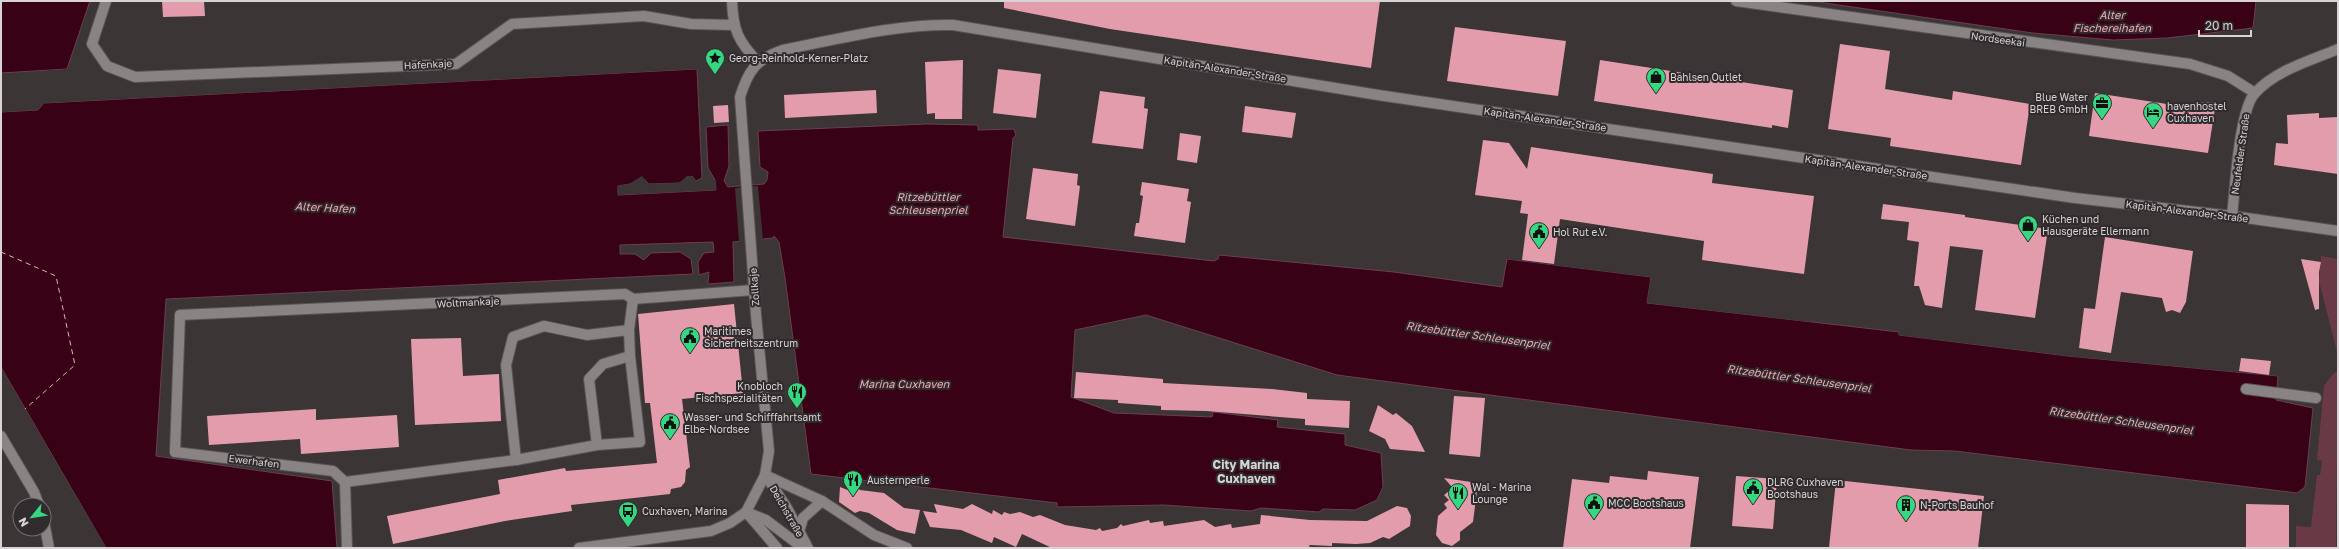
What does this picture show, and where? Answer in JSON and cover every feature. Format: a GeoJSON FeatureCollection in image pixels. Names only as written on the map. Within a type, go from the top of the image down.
{"type":"FeatureCollection","features":[{"type":"Feature","properties":{"kind":"street","name":"Hafenkaje"},"geometry":{"type":"LineString","coordinates":[[106,1],[92,44],[107,66],[135,78],[456,64],[512,24],[644,16],[691,24],[733,25]]}},
{"type":"Feature","properties":{"kind":"street"},"geometry":{"type":"LineString","coordinates":[[732,1],[733,25],[748,52],[758,62]]}},
{"type":"Feature","properties":{"kind":"street","name":"Nordseekai"},"geometry":{"type":"LineString","coordinates":[[1736,1],[2190,64],[2228,76],[2255,93]]}},
{"type":"Feature","properties":{"kind":"street","name":"Kapitän-Alexander-Straße"},"geometry":{"type":"LineString","coordinates":[[758,62],[768,55],[783,50],[882,30],[923,25],[953,25],[1385,96],[2075,198],[2232,216],[2338,231]]}},
{"type":"Feature","properties":{"kind":"street","name":"Neufelder Straße"},"geometry":{"type":"LineString","coordinates":[[2232,216],[2243,117],[2255,93],[2279,74],[2338,49]]}},
{"type":"Feature","properties":{"kind":"street","name":"Zollkaje"},"geometry":{"type":"LineString","coordinates":[[746,512],[765,475],[770,451],[754,290],[740,97],[744,82],[758,62]]}},
{"type":"Feature","properties":{"kind":"street","name":"Woltmankaje"},"geometry":{"type":"LineString","coordinates":[[175,452],[180,315],[625,294],[633,299],[754,290]]}},
{"type":"Feature","properties":{"kind":"street"},"geometry":{"type":"LineString","coordinates":[[347,548],[345,482],[516,460],[597,445],[640,442],[630,356],[629,330],[633,299]]}},
{"type":"Feature","properties":{"kind":"street"},"geometry":{"type":"LineString","coordinates":[[516,460],[506,365],[513,337],[544,326],[587,335],[629,330]]}},
{"type":"Feature","properties":{"kind":"street"},"geometry":{"type":"LineString","coordinates":[[597,445],[589,380],[603,364],[630,356]]}},
{"type":"Feature","properties":{"kind":"street"},"geometry":{"type":"LineString","coordinates":[[2246,389],[2316,398]]}},
{"type":"Feature","properties":{"kind":"street"},"geometry":{"type":"LineString","coordinates":[[1,436],[36,497]]}},
{"type":"Feature","properties":{"kind":"street","name":"Ewerhafen"},"geometry":{"type":"LineString","coordinates":[[175,452],[333,471],[345,482]]}},
{"type":"Feature","properties":{"kind":"street"},"geometry":{"type":"LineString","coordinates":[[765,475],[822,501],[874,535],[907,548]]}},
{"type":"Feature","properties":{"kind":"street","name":"Deichstraße"},"geometry":{"type":"LineString","coordinates":[[765,475],[787,508],[808,548]]}},
{"type":"Feature","properties":{"kind":"street"},"geometry":{"type":"LineString","coordinates":[[799,532],[803,518],[822,501]]}},
{"type":"Feature","properties":{"kind":"street"},"geometry":{"type":"LineString","coordinates":[[579,548],[711,531],[730,523],[746,512],[777,548]]}},
{"type":"Feature","properties":{"kind":"street","name":"Deichstraße"},"geometry":{"type":"LineString","coordinates":[[746,512],[766,520],[802,548]]}},
{"type":"Feature","properties":{"kind":"street"},"geometry":{"type":"LineString","coordinates":[[47,537],[49,548]]}},
{"type":"Feature","properties":{"kind":"shaded area"},"geometry":{"type":"Polygon","coordinates":[[[2321,256],[2338,259],[2338,356],[2319,281],[2321,256]]]}},
{"type":"Feature","properties":{"kind":"shaded area"},"geometry":{"type":"Polygon","coordinates":[[[2338,371],[2336,548],[2296,548],[2296,526],[2311,527],[2317,475],[2320,475],[2322,461],[2317,460],[2324,386],[2333,374],[2338,371]]]}},
{"type":"Feature","properties":{"kind":"water"},"geometry":{"type":"Polygon","coordinates":[[[1,1],[90,1],[67,69],[1,73],[1,1]]]}},
{"type":"Feature","properties":{"kind":"water","name":"Alter Fischereihafen"},"geometry":{"type":"Polygon","coordinates":[[[1811,1],[2256,1],[2253,28],[2167,38],[2113,40],[2033,33],[1811,1]]]}},
{"type":"Feature","properties":{"kind":"water"},"geometry":{"type":"Polygon","coordinates":[[[697,69],[702,178],[696,181],[692,176],[679,183],[649,184],[642,177],[630,184],[618,186],[618,195],[716,190],[715,180],[708,168],[706,127],[728,125],[729,166],[724,181],[728,187],[764,184],[767,180],[768,172],[760,167],[758,131],[927,124],[978,125],[978,130],[1014,129],[1016,136],[1013,138],[1003,237],[1214,261],[1218,259],[1219,255],[1394,272],[1502,287],[1507,259],[1651,277],[1647,303],[1899,332],[1899,335],[2068,356],[2278,376],[2276,400],[2313,408],[2305,487],[2297,493],[1955,451],[1911,450],[1337,375],[1146,315],[1075,330],[1071,397],[1114,413],[1212,417],[1213,412],[1278,420],[1277,427],[1345,434],[1345,445],[1381,453],[1383,487],[1377,500],[1355,510],[1323,509],[1319,512],[1261,508],[1251,511],[1164,505],[1057,507],[1057,503],[811,474],[785,278],[779,242],[774,236],[773,238],[733,242],[734,282],[708,284],[709,272],[699,275],[698,262],[704,253],[714,252],[713,242],[620,245],[620,254],[635,254],[644,260],[651,253],[680,252],[691,259],[693,274],[166,299],[156,456],[332,481],[337,548],[106,548],[1,367],[1,112],[38,110],[44,103],[697,69]]]}},
{"type":"Feature","properties":{"kind":"pier"},"geometry":{"type":"Polygon","coordinates":[[[697,67],[697,69],[44,103],[38,110],[1,112],[1,110],[37,108],[43,101],[697,67]]]}},
{"type":"Feature","properties":{"kind":"pier"},"geometry":{"type":"Polygon","coordinates":[[[69,69],[67,71],[1,75],[1,74],[69,69]]]}},
{"type":"Feature","properties":{"kind":"pier"},"geometry":{"type":"Polygon","coordinates":[[[642,176],[649,184],[679,183],[687,176],[692,176],[696,181],[701,181],[696,183],[691,178],[688,178],[679,185],[649,186],[641,179],[630,186],[620,188],[620,193],[714,188],[713,180],[715,180],[716,190],[618,195],[617,186],[630,184],[642,176]]]}},
{"type":"Feature","properties":{"kind":"pier"},"geometry":{"type":"Polygon","coordinates":[[[758,186],[763,240],[739,242],[735,188],[758,186]]]}},
{"type":"Feature","properties":{"kind":"pier"},"geometry":{"type":"Polygon","coordinates":[[[1507,257],[1652,276],[1653,278],[1649,301],[1810,320],[1810,322],[1647,303],[1651,277],[1507,259],[1507,257]]]}},
{"type":"Feature","properties":{"kind":"pier"},"geometry":{"type":"Polygon","coordinates":[[[1899,330],[1901,334],[2068,354],[2240,369],[2279,374],[2278,376],[2068,356],[1899,335],[1899,330]]]}},
{"type":"Feature","properties":{"kind":"pier"},"geometry":{"type":"Polygon","coordinates":[[[1,367],[106,548],[104,548],[1,371],[1,367]]]}},
{"type":"Feature","properties":{"kind":"building"},"geometry":{"type":"Polygon","coordinates":[[[162,1],[204,1],[205,16],[163,17],[162,1]]]}},
{"type":"Feature","properties":{"kind":"building"},"geometry":{"type":"Polygon","coordinates":[[[1004,1],[1380,1],[1371,68],[1110,29],[1004,8],[1004,1]]]}},
{"type":"Feature","properties":{"kind":"building"},"geometry":{"type":"Polygon","coordinates":[[[1455,27],[1566,41],[1558,96],[1447,81],[1455,27]]]}},
{"type":"Feature","properties":{"kind":"building"},"geometry":{"type":"Polygon","coordinates":[[[1840,44],[1890,51],[1885,89],[1952,100],[1953,91],[2030,104],[2021,165],[1890,146],[1891,138],[1828,129],[1840,44]]]}},
{"type":"Feature","properties":{"kind":"building"},"geometry":{"type":"Polygon","coordinates":[[[963,60],[962,119],[935,119],[935,113],[927,114],[925,62],[963,60]]]}},
{"type":"Feature","properties":{"kind":"building"},"geometry":{"type":"Polygon","coordinates":[[[1600,60],[1793,90],[1788,128],[1772,125],[1772,128],[1594,101],[1600,60]]]}},
{"type":"Feature","properties":{"kind":"building"},"geometry":{"type":"Polygon","coordinates":[[[998,69],[1041,74],[1036,118],[993,113],[998,69]]]}},
{"type":"Feature","properties":{"kind":"building"},"geometry":{"type":"Polygon","coordinates":[[[876,90],[877,113],[785,118],[784,95],[876,90]]]}},
{"type":"Feature","properties":{"kind":"building"},"geometry":{"type":"Polygon","coordinates":[[[1100,91],[1145,97],[1144,108],[1148,109],[1143,149],[1092,143],[1100,91]]]}},
{"type":"Feature","properties":{"kind":"building"},"geometry":{"type":"Polygon","coordinates":[[[2095,93],[2167,104],[2216,102],[2208,153],[2089,136],[2095,93]]]}},
{"type":"Feature","properties":{"kind":"building"},"geometry":{"type":"Polygon","coordinates":[[[728,105],[729,122],[714,123],[713,106],[728,105]]]}},
{"type":"Feature","properties":{"kind":"building"},"geometry":{"type":"Polygon","coordinates":[[[1245,106],[1296,113],[1292,138],[1242,132],[1245,106]]]}},
{"type":"Feature","properties":{"kind":"building"},"geometry":{"type":"Polygon","coordinates":[[[2319,113],[2319,118],[2338,117],[2338,174],[2274,165],[2276,143],[2288,144],[2287,115],[2319,113]]]}},
{"type":"Feature","properties":{"kind":"building"},"geometry":{"type":"Polygon","coordinates":[[[1180,133],[1201,136],[1197,163],[1177,160],[1180,133]]]}},
{"type":"Feature","properties":{"kind":"building"},"geometry":{"type":"Polygon","coordinates":[[[1483,140],[1509,143],[1527,169],[1531,147],[1713,174],[1712,183],[1814,196],[1804,274],[1702,260],[1704,241],[1560,219],[1554,264],[1522,260],[1528,214],[1520,213],[1522,201],[1475,195],[1483,140]]]}},
{"type":"Feature","properties":{"kind":"building"},"geometry":{"type":"Polygon","coordinates":[[[1033,168],[1078,174],[1077,185],[1080,186],[1075,226],[1026,219],[1033,168]]]}},
{"type":"Feature","properties":{"kind":"building"},"geometry":{"type":"Polygon","coordinates":[[[1142,182],[1189,189],[1187,201],[1191,202],[1185,243],[1134,236],[1136,223],[1139,223],[1143,196],[1140,195],[1142,182]]]}},
{"type":"Feature","properties":{"kind":"building"},"geometry":{"type":"Polygon","coordinates":[[[1883,204],[1965,215],[1965,217],[2048,229],[2035,318],[1975,310],[1983,250],[1950,246],[1942,308],[1925,305],[1919,286],[1914,286],[1919,242],[1907,240],[1909,222],[1881,219],[1883,204]]]}},
{"type":"Feature","properties":{"kind":"building"},"geometry":{"type":"Polygon","coordinates":[[[2105,237],[2193,251],[2186,302],[2180,313],[2172,310],[2166,312],[2162,298],[2121,292],[2111,353],[2079,348],[2084,308],[2095,309],[2105,237]]]}},
{"type":"Feature","properties":{"kind":"building"},"geometry":{"type":"Polygon","coordinates":[[[2301,259],[2321,262],[2319,272],[2319,309],[2315,310],[2301,259]]]}},
{"type":"Feature","properties":{"kind":"building"},"geometry":{"type":"Polygon","coordinates":[[[734,304],[743,393],[682,399],[690,467],[686,470],[685,482],[681,487],[671,489],[670,494],[571,505],[572,511],[505,521],[393,544],[387,516],[500,494],[498,480],[565,468],[566,471],[657,463],[650,403],[645,403],[638,314],[734,304]]]}},
{"type":"Feature","properties":{"kind":"building"},"geometry":{"type":"Polygon","coordinates":[[[461,338],[463,376],[499,374],[501,421],[415,425],[411,339],[461,338]]]}},
{"type":"Feature","properties":{"kind":"building"},"geometry":{"type":"Polygon","coordinates":[[[2241,358],[2271,361],[2269,375],[2239,371],[2241,358]]]}},
{"type":"Feature","properties":{"kind":"building"},"geometry":{"type":"Polygon","coordinates":[[[1076,372],[1163,379],[1163,383],[1272,389],[1307,393],[1307,399],[1350,401],[1349,428],[1305,425],[1305,419],[1206,411],[1161,410],[1161,406],[1118,403],[1118,400],[1074,398],[1076,372]]]}},
{"type":"Feature","properties":{"kind":"building"},"geometry":{"type":"Polygon","coordinates":[[[1454,396],[1485,398],[1480,457],[1449,454],[1454,396]]]}},
{"type":"Feature","properties":{"kind":"building"},"geometry":{"type":"Polygon","coordinates":[[[1378,405],[1393,415],[1396,413],[1412,426],[1425,452],[1390,449],[1385,439],[1369,431],[1378,405]]]}},
{"type":"Feature","properties":{"kind":"building"},"geometry":{"type":"Polygon","coordinates":[[[316,409],[316,420],[397,415],[399,447],[301,454],[300,439],[209,445],[207,416],[316,409]]]}},
{"type":"Feature","properties":{"kind":"building"},"geometry":{"type":"Polygon","coordinates":[[[1648,471],[1699,477],[1690,548],[1563,548],[1572,479],[1609,483],[1610,476],[1647,480],[1648,471]]]}},
{"type":"Feature","properties":{"kind":"building"},"geometry":{"type":"Polygon","coordinates":[[[1736,476],[1777,479],[1773,529],[1732,526],[1736,476]]]}},
{"type":"Feature","properties":{"kind":"building"},"geometry":{"type":"Polygon","coordinates":[[[1444,478],[1478,483],[1473,522],[1460,532],[1460,540],[1452,546],[1442,543],[1436,535],[1438,516],[1447,508],[1444,504],[1449,500],[1444,495],[1453,488],[1444,478]]]}},
{"type":"Feature","properties":{"kind":"building","name":"N-Ports Bauhof"},"geometry":{"type":"Polygon","coordinates":[[[1836,480],[1984,496],[1978,548],[1829,548],[1836,480]]]}},
{"type":"Feature","properties":{"kind":"building"},"geometry":{"type":"Polygon","coordinates":[[[855,485],[860,490],[884,493],[904,508],[920,510],[915,534],[897,530],[869,513],[860,511],[855,513],[839,502],[840,487],[850,491],[855,485]]]}},
{"type":"Feature","properties":{"kind":"building"},"geometry":{"type":"Polygon","coordinates":[[[934,504],[963,509],[972,504],[992,514],[993,510],[1002,515],[1004,512],[1010,514],[1020,512],[1033,517],[1040,515],[1065,525],[1096,530],[1100,528],[1102,531],[1117,528],[1121,524],[1123,526],[1149,520],[1150,523],[1163,521],[1164,526],[1204,520],[1215,527],[1231,524],[1232,528],[1260,524],[1261,515],[1310,520],[1367,521],[1397,506],[1407,508],[1411,516],[1410,526],[1389,539],[1383,537],[1370,543],[1332,543],[1332,546],[1309,545],[1310,548],[1052,548],[1022,534],[1016,547],[994,537],[992,543],[961,530],[930,527],[923,511],[937,513],[934,504]]]}},
{"type":"Feature","properties":{"kind":"building"},"geometry":{"type":"Polygon","coordinates":[[[2246,504],[2289,505],[2289,548],[2246,548],[2246,504]]]}},
{"type":"Feature","properties":{"kind":"ferry route"},"geometry":{"type":"LineString","coordinates":[[1,252],[56,276],[75,365],[25,409]]}},
{"type":"Feature","properties":{"kind":"place","name":"Georg-Reinhold-Kerner-Platz"},"geometry":{"type":"Point","coordinates":[715,75]}},
{"type":"Feature","properties":{"kind":"place","name":"Bahlsen Outlet"},"geometry":{"type":"Point","coordinates":[1656,94]}},
{"type":"Feature","properties":{"kind":"place","name":"Blue Water BREB GmbH"},"geometry":{"type":"Point","coordinates":[2102,120]}},
{"type":"Feature","properties":{"kind":"place","name":"havenhostel Cuxhaven"},"geometry":{"type":"Point","coordinates":[2153,129]}},
{"type":"Feature","properties":{"kind":"place","name":"Küchen und Hausgeräte Ellermann"},"geometry":{"type":"Point","coordinates":[2028,242]}},
{"type":"Feature","properties":{"kind":"place","name":"Hol Rut e.V."},"geometry":{"type":"Point","coordinates":[1539,249]}},
{"type":"Feature","properties":{"kind":"place","name":"Maritimes Sicherheitszentrum"},"geometry":{"type":"Point","coordinates":[690,354]}},
{"type":"Feature","properties":{"kind":"place","name":"Knobloch Fischspezialitäten"},"geometry":{"type":"Point","coordinates":[797,409]}},
{"type":"Feature","properties":{"kind":"place","name":"Wasser- und Schifffahrtsamt Elbe-Nordsee"},"geometry":{"type":"Point","coordinates":[670,440]}},
{"type":"Feature","properties":{"kind":"place","name":"Austernperle"},"geometry":{"type":"Point","coordinates":[853,497]}},
{"type":"Feature","properties":{"kind":"place","name":"DLRG Cuxhaven Bootshaus"},"geometry":{"type":"Point","coordinates":[1753,505]}},
{"type":"Feature","properties":{"kind":"place","name":"Wal - Marina Lounge"},"geometry":{"type":"Point","coordinates":[1458,510]}},
{"type":"Feature","properties":{"kind":"place","name":"MCC Bootshaus"},"geometry":{"type":"Point","coordinates":[1594,520]}},
{"type":"Feature","properties":{"kind":"place","name":"N-Ports Bauhof"},"geometry":{"type":"Point","coordinates":[1906,522]}},
{"type":"Feature","properties":{"kind":"place","name":"Cuxhaven, Marina"},"geometry":{"type":"Point","coordinates":[628,528]}},
{"type":"Feature","properties":{"kind":"district","name":"City Marina Cuxhaven"},"geometry":{"type":"Point","coordinates":[1246,471]}},
{"type":"Feature","properties":{"kind":"water label","name":"Ritzebüttler Schleusenpriel"},"geometry":{"type":"Point","coordinates":[928,202]}},
{"type":"Feature","properties":{"kind":"water label","name":"Alter Hafen"},"geometry":{"type":"Point","coordinates":[325,207]}},
{"type":"Feature","properties":{"kind":"water label","name":"Ritzebüttler Schleusenpriel"},"geometry":{"type":"Point","coordinates":[1478,335]}},
{"type":"Feature","properties":{"kind":"water label","name":"Ritzebüttler Schleusenpriel"},"geometry":{"type":"Point","coordinates":[1799,378]}},
{"type":"Feature","properties":{"kind":"water label","name":"Marina Cuxhaven"},"geometry":{"type":"Point","coordinates":[904,383]}},
{"type":"Feature","properties":{"kind":"water label","name":"Ritzebüttler Schleusenpriel"},"geometry":{"type":"Point","coordinates":[2121,420]}}]}
